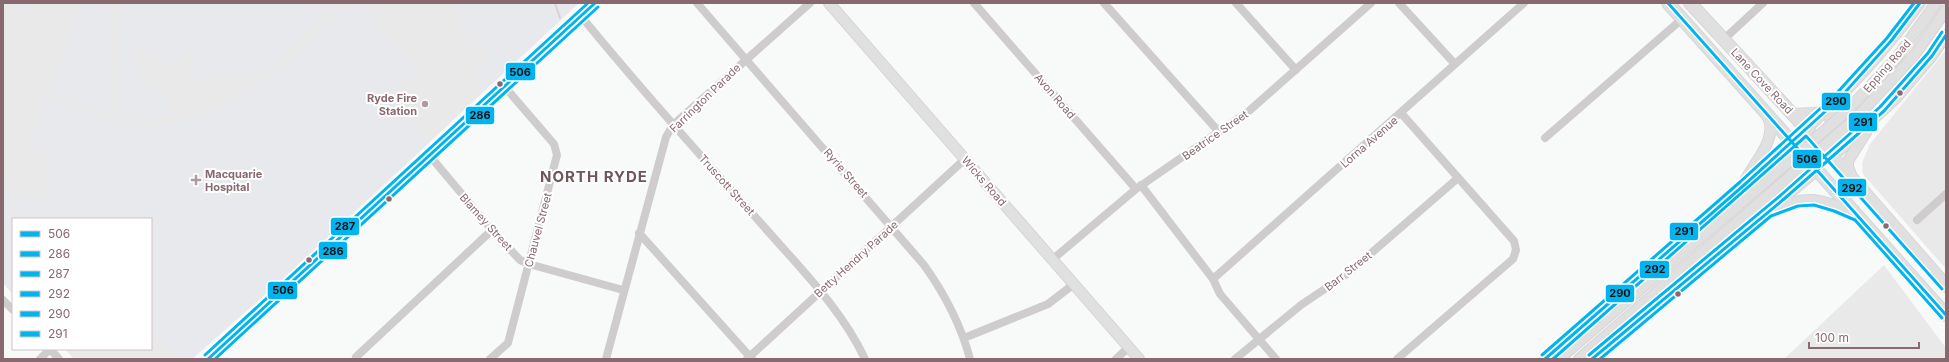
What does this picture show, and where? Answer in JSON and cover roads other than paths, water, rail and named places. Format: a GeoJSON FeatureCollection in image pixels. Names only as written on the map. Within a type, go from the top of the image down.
{"type":"FeatureCollection","features":[{"type":"Feature","properties":{"kind":"highway","name":"Lane Cove Road"},"geometry":{"type":"LineString","coordinates":[[1668,3],[1946,315]]}},
{"type":"Feature","properties":{"kind":"highway","name":"Lane Cove Road"},"geometry":{"type":"LineString","coordinates":[[1690,3],[1832,156],[1946,286]]}},
{"type":"Feature","properties":{"kind":"highway"},"geometry":{"type":"LineString","coordinates":[[1792,142],[1806,129]]}},
{"type":"Feature","properties":{"kind":"highway"},"geometry":{"type":"LineString","coordinates":[[1817,170],[1832,156]]}},
{"type":"Feature","properties":{"kind":"main road","name":"Wicks Road"},"geometry":{"type":"LineString","coordinates":[[829,3],[1139,359]]}},
{"type":"Feature","properties":{"kind":"main road"},"geometry":{"type":"LineString","coordinates":[[1806,129],[1839,99],[1891,41],[1920,3]]}},
{"type":"Feature","properties":{"kind":"main road","name":"Epping Road"},"geometry":{"type":"LineString","coordinates":[[1559,359],[1848,110],[1898,56],[1936,3]]}},
{"type":"Feature","properties":{"kind":"main road","name":"Epping Road"},"geometry":{"type":"LineString","coordinates":[[1579,359],[1855,119],[1913,57],[1946,10]]}},
{"type":"Feature","properties":{"kind":"main road"},"geometry":{"type":"LineString","coordinates":[[1832,156],[1875,118],[1906,86],[1946,35]]}},
{"type":"Feature","properties":{"kind":"main road"},"geometry":{"type":"LineString","coordinates":[[1839,99],[1831,114],[1830,125],[1839,136],[1848,136],[1861,131]]}},
{"type":"Feature","properties":{"kind":"main road"},"geometry":{"type":"LineString","coordinates":[[1792,114],[1826,111]]}},
{"type":"Feature","properties":{"kind":"main road"},"geometry":{"type":"LineString","coordinates":[[1743,186],[1768,141],[1772,127],[1768,117]]}},
{"type":"Feature","properties":{"kind":"main road"},"geometry":{"type":"LineString","coordinates":[[1857,184],[1851,176],[1848,164],[1875,118]]}},
{"type":"Feature","properties":{"kind":"main road"},"geometry":{"type":"LineString","coordinates":[[1545,359],[1792,142]]}},
{"type":"Feature","properties":{"kind":"main road"},"geometry":{"type":"LineString","coordinates":[[1765,166],[1782,164],[1789,172],[1790,184],[1784,199]]}},
{"type":"Feature","properties":{"kind":"main road"},"geometry":{"type":"LineString","coordinates":[[1592,359],[1817,170]]}},
{"type":"Feature","properties":{"kind":"main road"},"geometry":{"type":"LineString","coordinates":[[1768,212],[1797,201],[1815,200],[1836,206],[1858,216]]}},
{"type":"Feature","properties":{"kind":"street"},"geometry":{"type":"LineString","coordinates":[[208,359],[595,3]]}},
{"type":"Feature","properties":{"kind":"street","name":"Ryrie Street"},"geometry":{"type":"LineString","coordinates":[[697,3],[892,226],[928,271],[946,301],[964,338],[970,359]]}},
{"type":"Feature","properties":{"kind":"street","name":"Farrington Parade"},"geometry":{"type":"LineString","coordinates":[[606,359],[623,290],[666,137],[673,126],[810,3]]}},
{"type":"Feature","properties":{"kind":"street","name":"Avon Road"},"geometry":{"type":"LineString","coordinates":[[974,3],[1138,187],[1213,279],[1220,294],[1276,359]]}},
{"type":"Feature","properties":{"kind":"street"},"geometry":{"type":"LineString","coordinates":[[1104,3],[1220,132]]}},
{"type":"Feature","properties":{"kind":"street"},"geometry":{"type":"LineString","coordinates":[[1236,3],[1296,70]]}},
{"type":"Feature","properties":{"kind":"street","name":"Beatrice Street"},"geometry":{"type":"LineString","coordinates":[[1053,259],[1138,187],[1249,111],[1371,3]]}},
{"type":"Feature","properties":{"kind":"street"},"geometry":{"type":"LineString","coordinates":[[1399,3],[1454,63]]}},
{"type":"Feature","properties":{"kind":"street","name":"Lorna Avenue"},"geometry":{"type":"LineString","coordinates":[[1213,279],[1449,71],[1454,63],[1524,3]]}},
{"type":"Feature","properties":{"kind":"street"},"geometry":{"type":"LineString","coordinates":[[1723,40],[1763,3]]}},
{"type":"Feature","properties":{"kind":"street","name":"Truscott Street"},"geometry":{"type":"LineString","coordinates":[[581,16],[673,126],[820,291],[847,325],[866,359]]}},
{"type":"Feature","properties":{"kind":"street"},"geometry":{"type":"LineString","coordinates":[[1545,138],[1682,19]]}},
{"type":"Feature","properties":{"kind":"street","name":"Chauvel Street"},"geometry":{"type":"LineString","coordinates":[[490,359],[508,343],[556,163],[556,149],[505,86]]}},
{"type":"Feature","properties":{"kind":"street"},"geometry":{"type":"LineString","coordinates":[[1397,359],[1513,259],[1516,250],[1514,241],[1401,113]]}},
{"type":"Feature","properties":{"kind":"street","name":"Blamey Street"},"geometry":{"type":"LineString","coordinates":[[430,156],[492,230],[520,260],[529,264],[623,290]]}},
{"type":"Feature","properties":{"kind":"street","name":"Betty Hendry Parade"},"geometry":{"type":"LineString","coordinates":[[750,358],[820,291],[965,159]]}},
{"type":"Feature","properties":{"kind":"street","name":"Barr Street"},"geometry":{"type":"LineString","coordinates":[[1235,359],[1301,305],[1347,274],[1458,178]]}},
{"type":"Feature","properties":{"kind":"street"},"geometry":{"type":"LineString","coordinates":[[1917,220],[1946,194]]}},
{"type":"Feature","properties":{"kind":"street"},"geometry":{"type":"LineString","coordinates":[[356,357],[492,230]]}},
{"type":"Feature","properties":{"kind":"street"},"geometry":{"type":"LineString","coordinates":[[639,234],[750,358]]}},
{"type":"Feature","properties":{"kind":"street"},"geometry":{"type":"LineString","coordinates":[[964,338],[1048,304],[1074,284]]}},
{"type":"Feature","properties":{"kind":"street"},"geometry":{"type":"LineString","coordinates":[[3,300],[12,309]]}},
{"type":"Feature","properties":{"kind":"street"},"geometry":{"type":"LineString","coordinates":[[1116,359],[1129,347]]}},
{"type":"Feature","properties":{"kind":"street"},"geometry":{"type":"LineString","coordinates":[[40,359],[49,350]]}},
{"type":"Feature","properties":{"kind":"street"},"geometry":{"type":"LineString","coordinates":[[51,350],[59,359]]}},
{"type":"Feature","properties":{"kind":"waterway"},"geometry":{"type":"LineString","coordinates":[[555,3],[560,18]]}},
{"type":"Feature","properties":{"kind":"place","name":"Ryde Fire Station"},"geometry":{"type":"Point","coordinates":[425,104]}},
{"type":"Feature","properties":{"kind":"place","name":"Macquarie Hospital"},"geometry":{"type":"Point","coordinates":[196,180]}},
{"type":"Feature","properties":{"kind":"district","name":"NORTH RYDE"},"geometry":{"type":"Point","coordinates":[594,176]}}]}
